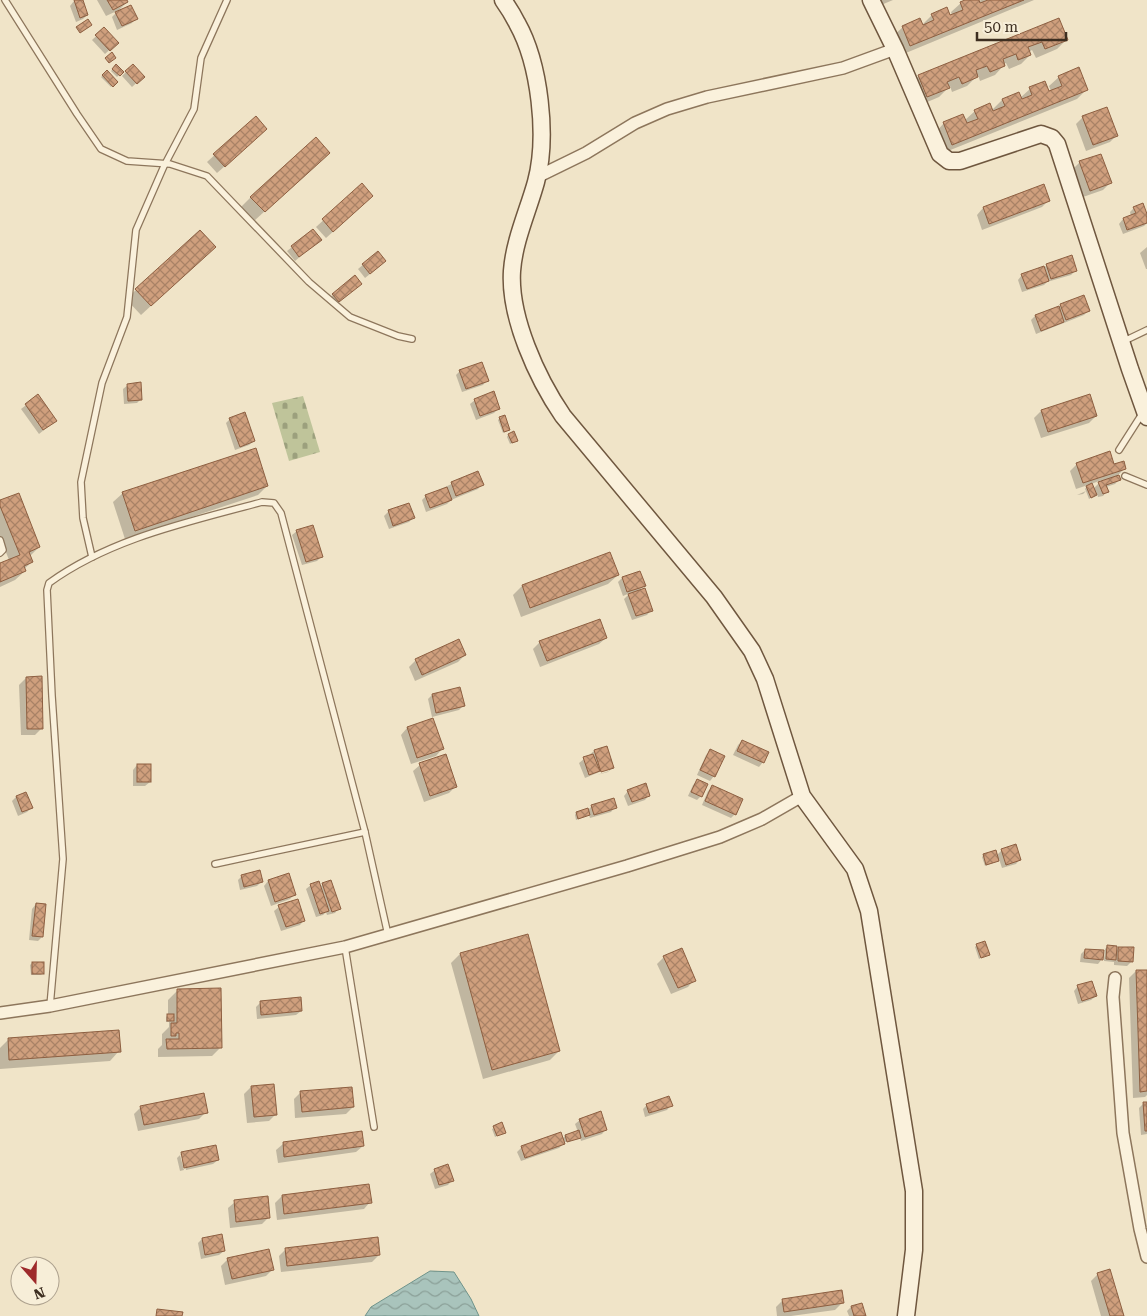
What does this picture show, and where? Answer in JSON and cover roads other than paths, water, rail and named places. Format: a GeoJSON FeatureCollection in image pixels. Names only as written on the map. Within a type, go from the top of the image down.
{"type":"FeatureCollection","features":[{"type":"Feature","properties":{"kind":"main road"},"geometry":{"type":"LineString","coordinates":[[503,0],[518,23],[529,50],[539,96],[543,139],[537,177],[518,241],[512,270],[514,305],[530,356],[549,396],[563,416],[714,597],[752,651],[765,679],[802,796],[855,869],[869,911],[914,1190],[914,1250],[906,1316]]}},
{"type":"Feature","properties":{"kind":"main road"},"geometry":{"type":"LineString","coordinates":[[871,0],[895,49],[940,154],[949,161],[960,161],[1041,134],[1052,138],[1058,144],[1121,342],[1145,405]]}},
{"type":"Feature","properties":{"kind":"street"},"geometry":{"type":"LineString","coordinates":[[537,177],[586,153],[635,123],[667,109],[708,97],[843,68],[895,49]]}},
{"type":"Feature","properties":{"kind":"street"},"geometry":{"type":"LineString","coordinates":[[0,1013],[50,1006],[345,947],[720,838],[762,819],[802,796]]}},
{"type":"Feature","properties":{"kind":"street"},"geometry":{"type":"LineString","coordinates":[[1115,978],[1113,997],[1123,1133],[1140,1229],[1147,1256]]}},
{"type":"Feature","properties":{"kind":"lane"},"geometry":{"type":"LineString","coordinates":[[5,0],[101,149],[127,161],[166,164],[207,176],[309,282],[350,316],[398,336],[412,339]]}},
{"type":"Feature","properties":{"kind":"lane"},"geometry":{"type":"LineString","coordinates":[[92,557],[83,518],[81,482],[102,383],[127,317],[136,230],[194,109],[201,58],[228,0]]}},
{"type":"Feature","properties":{"kind":"lane"},"geometry":{"type":"LineString","coordinates":[[1121,342],[1147,330]]}},
{"type":"Feature","properties":{"kind":"lane"},"geometry":{"type":"LineString","coordinates":[[1119,450],[1145,405]]}},
{"type":"Feature","properties":{"kind":"lane"},"geometry":{"type":"LineString","coordinates":[[1125,476],[1147,485]]}},
{"type":"Feature","properties":{"kind":"lane"},"geometry":{"type":"LineString","coordinates":[[50,1006],[63,858],[52,696],[47,590],[49,583],[92,557],[122,543],[262,502],[274,503],[281,513],[365,832],[388,935]]}},
{"type":"Feature","properties":{"kind":"lane"},"geometry":{"type":"LineString","coordinates":[[0,540],[3,550],[0,553]]}},
{"type":"Feature","properties":{"kind":"lane"},"geometry":{"type":"LineString","coordinates":[[214,864],[365,832]]}},
{"type":"Feature","properties":{"kind":"lane"},"geometry":{"type":"LineString","coordinates":[[345,947],[374,1127]]}},
{"type":"Feature","properties":{"kind":"water"},"geometry":{"type":"Polygon","coordinates":[[[430,1271],[454,1272],[479,1316],[365,1316],[371,1307],[430,1271]]]}}]}
